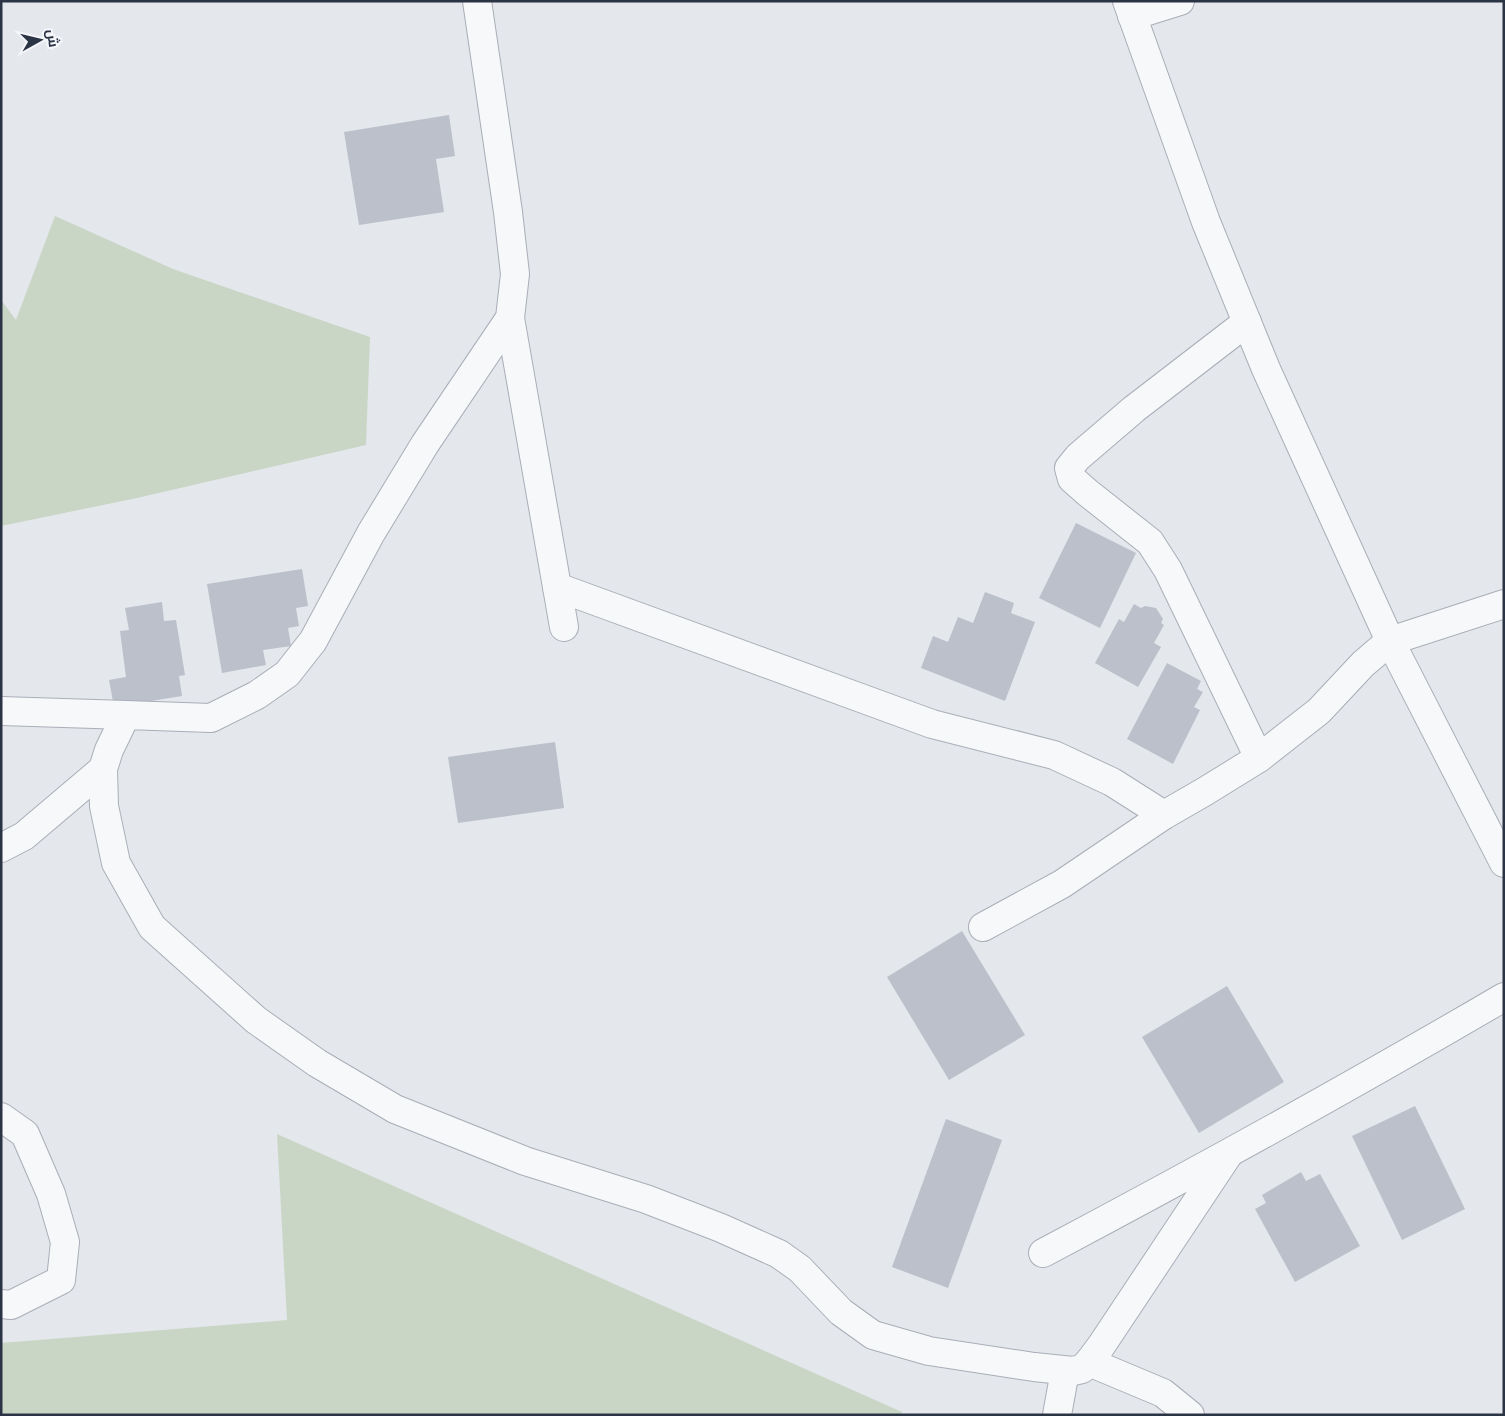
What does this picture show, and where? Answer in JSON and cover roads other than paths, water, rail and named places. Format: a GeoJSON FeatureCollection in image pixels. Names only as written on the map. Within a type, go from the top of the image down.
{"type":"FeatureCollection","features":[{"type":"Feature","properties":{"kind":"street"},"geometry":{"type":"LineString","coordinates":[[477,1],[508,212],[515,274],[510,318],[564,627]]}},
{"type":"Feature","properties":{"kind":"street"},"geometry":{"type":"LineString","coordinates":[[1180,1],[1130,9],[1206,222],[1282,404],[1390,642],[1504,863]]}},
{"type":"Feature","properties":{"kind":"street"},"geometry":{"type":"LineString","coordinates":[[1,711],[212,718],[257,696],[286,674],[313,641],[371,533],[420,452],[510,318]]}},
{"type":"Feature","properties":{"kind":"street"},"geometry":{"type":"LineString","coordinates":[[1247,322],[1134,409],[1078,457],[1069,468],[1072,479],[1150,542],[1168,570],[1259,758]]}},
{"type":"Feature","properties":{"kind":"street"},"geometry":{"type":"LineString","coordinates":[[557,587],[932,724],[1054,755],[1112,782],[1164,814]]}},
{"type":"Feature","properties":{"kind":"street"},"geometry":{"type":"LineString","coordinates":[[984,927],[1062,884],[1164,814],[1259,758],[1319,711],[1363,664],[1390,642],[1504,604]]}},
{"type":"Feature","properties":{"kind":"street"},"geometry":{"type":"LineString","coordinates":[[126,715],[109,750],[104,769],[104,806],[116,863],[152,927],[256,1020],[317,1063],[395,1109],[525,1161],[646,1199],[721,1228],[779,1254],[800,1269],[841,1312],[873,1335],[929,1351],[1034,1367],[1077,1366],[1163,1394],[1190,1415]]}},
{"type":"Feature","properties":{"kind":"street"},"geometry":{"type":"LineString","coordinates":[[1,848],[24,836],[104,769]]}},
{"type":"Feature","properties":{"kind":"street"},"geometry":{"type":"LineString","coordinates":[[1043,1253],[1228,1155],[1385,1067],[1504,997]]}},
{"type":"Feature","properties":{"kind":"street"},"geometry":{"type":"LineString","coordinates":[[1,1117],[25,1134],[51,1194],[65,1242],[61,1280],[11,1305],[1,1304]]}},
{"type":"Feature","properties":{"kind":"street"},"geometry":{"type":"LineString","coordinates":[[1057,1415],[1077,1366],[1228,1155]]}}]}
